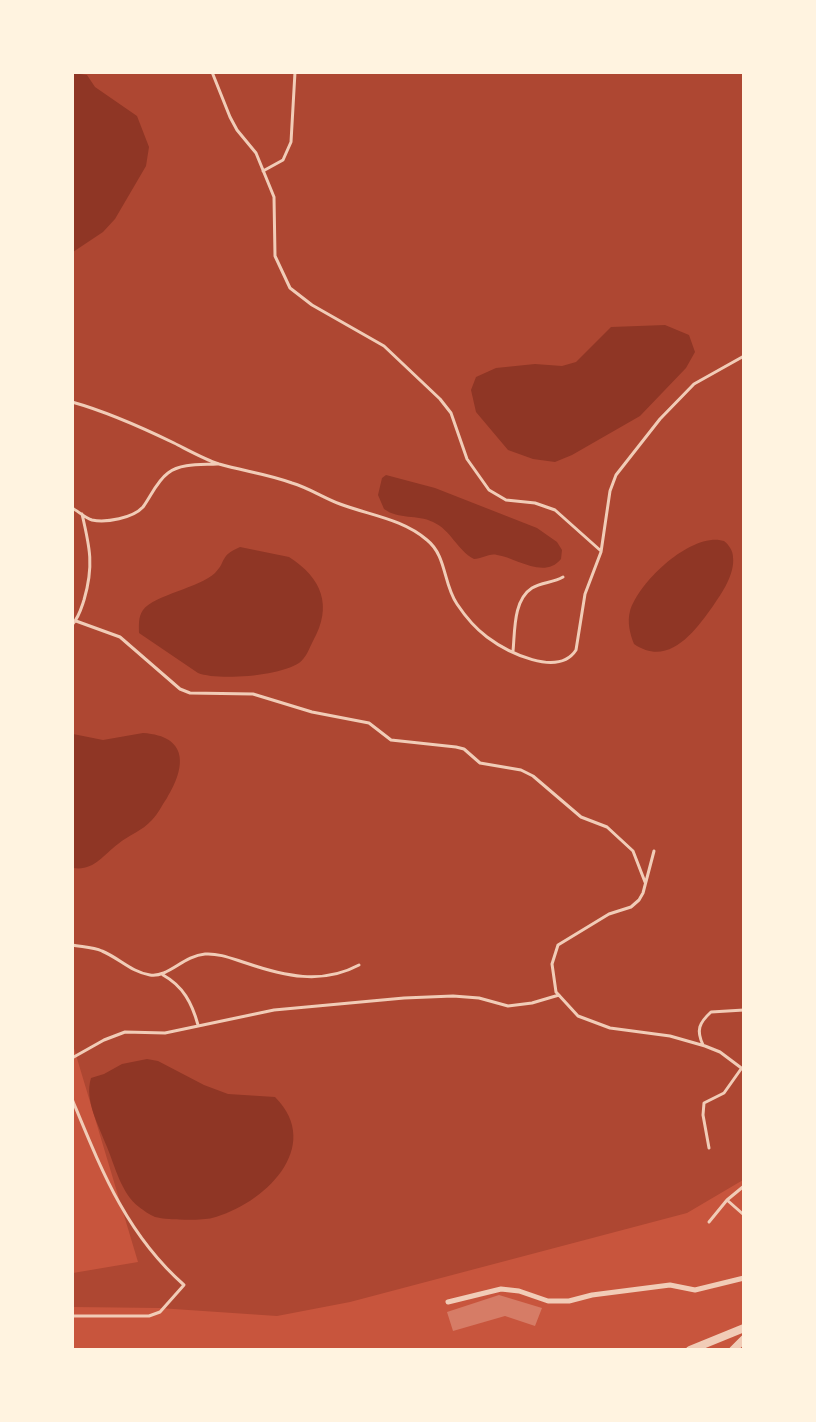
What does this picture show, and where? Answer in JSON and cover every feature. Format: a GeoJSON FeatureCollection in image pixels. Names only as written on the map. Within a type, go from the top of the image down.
{"type":"FeatureCollection","features":[{"type":"Feature","properties":{"kind":"street"},"geometry":{"type":"LineString","coordinates":[[448,1302],[501,1289],[519,1291],[548,1301],[569,1301],[592,1295],[670,1285],[695,1290],[744,1278]]}},
{"type":"Feature","properties":{"kind":"street"},"geometry":{"type":"LineString","coordinates":[[690,1350],[744,1328]]}},
{"type":"Feature","properties":{"kind":"street"},"geometry":{"type":"LineString","coordinates":[[733,1350],[744,1338]]}},
{"type":"Feature","properties":{"kind":"lane"},"geometry":{"type":"LineString","coordinates":[[212,72],[237,130],[256,153],[276,206],[275,256],[290,288],[312,305],[384,346],[440,399],[451,413],[467,459],[489,490],[506,500],[535,503],[555,510],[601,552]]}},
{"type":"Feature","properties":{"kind":"lane"},"geometry":{"type":"LineString","coordinates":[[263,171],[283,160],[291,142],[295,72]]}},
{"type":"Feature","properties":{"kind":"lane"},"geometry":{"type":"LineString","coordinates":[[72,402],[124,420],[218,464],[291,482],[319,492],[338,504],[385,517],[425,538],[434,546],[441,558],[455,602],[488,638],[529,658],[559,662],[573,655],[576,650],[585,594],[601,552],[610,491],[616,475],[660,419],[694,384],[744,356]]}},
{"type":"Feature","properties":{"kind":"lane"},"geometry":{"type":"LineString","coordinates":[[72,508],[90,520],[104,520],[132,514],[141,509],[156,486],[170,471],[184,466],[218,464]]}},
{"type":"Feature","properties":{"kind":"lane"},"geometry":{"type":"LineString","coordinates":[[72,625],[76,620],[90,578],[89,543],[81,514]]}},
{"type":"Feature","properties":{"kind":"lane"},"geometry":{"type":"LineString","coordinates":[[513,651],[517,615],[523,598],[534,587],[562,577]]}},
{"type":"Feature","properties":{"kind":"lane"},"geometry":{"type":"LineString","coordinates":[[76,620],[120,637],[180,689],[190,693],[221,692],[266,696],[312,712],[369,723],[391,740],[456,747],[464,749],[480,763],[520,770],[533,776],[581,818],[607,827],[626,842],[637,860],[645,882]]}},
{"type":"Feature","properties":{"kind":"lane"},"geometry":{"type":"LineString","coordinates":[[654,851],[643,893],[630,907],[609,914],[558,945],[552,964],[553,977],[559,995],[578,1016],[610,1028],[670,1036],[703,1046],[720,1052],[742,1070],[724,1092],[704,1103],[702,1114],[709,1148]]}},
{"type":"Feature","properties":{"kind":"lane"},"geometry":{"type":"LineString","coordinates":[[72,945],[103,951],[141,973],[162,974],[180,987],[195,1012],[198,1025]]}},
{"type":"Feature","properties":{"kind":"lane"},"geometry":{"type":"LineString","coordinates":[[162,974],[178,963],[205,954],[226,956],[263,969],[307,978],[333,976],[360,965]]}},
{"type":"Feature","properties":{"kind":"lane"},"geometry":{"type":"LineString","coordinates":[[72,1058],[104,1040],[125,1032],[165,1033],[274,1010],[322,1004],[453,996],[479,998],[508,1006],[532,1003],[559,995]]}},
{"type":"Feature","properties":{"kind":"lane"},"geometry":{"type":"LineString","coordinates":[[703,1046],[698,1029],[700,1023],[711,1012],[744,1010]]}},
{"type":"Feature","properties":{"kind":"lane"},"geometry":{"type":"LineString","coordinates":[[72,1099],[103,1174],[126,1217],[161,1265],[184,1285],[160,1312],[149,1316],[72,1316]]}},
{"type":"Feature","properties":{"kind":"lane"},"geometry":{"type":"LineString","coordinates":[[709,1222],[727,1200],[744,1186]]}},
{"type":"Feature","properties":{"kind":"lane"},"geometry":{"type":"LineString","coordinates":[[727,1200],[744,1215]]}},
{"type":"Feature","properties":{"kind":"shaded area"},"geometry":{"type":"Polygon","coordinates":[[[73,73],[743,73],[743,1180],[687,1213],[350,1302],[277,1316],[159,1308],[73,1307],[73,1273],[138,1262],[73,1045],[73,73]]]}},
{"type":"Feature","properties":{"kind":"shaded area"},"geometry":{"type":"Polygon","coordinates":[[[73,73],[87,75],[95,87],[137,116],[149,147],[146,166],[115,219],[103,232],[73,252],[73,73]]]}},
{"type":"Feature","properties":{"kind":"shaded area"},"geometry":{"type":"Polygon","coordinates":[[[665,325],[689,335],[695,352],[686,368],[640,416],[572,455],[555,462],[533,459],[508,450],[476,412],[471,390],[476,377],[496,368],[535,364],[562,366],[576,362],[611,327],[665,325]]]}},
{"type":"Feature","properties":{"kind":"shaded area"},"geometry":{"type":"Polygon","coordinates":[[[386,475],[435,488],[537,528],[557,542],[562,550],[561,559],[554,565],[546,568],[529,566],[494,555],[474,559],[463,551],[445,530],[433,522],[421,518],[396,515],[384,509],[378,495],[382,478],[386,475]]]}},
{"type":"Feature","properties":{"kind":"shaded area"},"geometry":{"type":"Polygon","coordinates":[[[706,541],[724,541],[731,550],[733,557],[732,570],[720,595],[698,626],[680,643],[670,649],[659,652],[647,650],[634,644],[629,628],[629,615],[635,599],[644,587],[666,563],[679,553],[706,541]]]}},
{"type":"Feature","properties":{"kind":"shaded area"},"geometry":{"type":"Polygon","coordinates":[[[240,547],[289,557],[309,574],[321,594],[323,605],[319,628],[304,659],[290,667],[264,674],[234,677],[220,677],[198,673],[139,633],[140,615],[143,610],[157,600],[208,578],[219,569],[229,553],[240,547]]]}},
{"type":"Feature","properties":{"kind":"shaded area"},"geometry":{"type":"Polygon","coordinates":[[[143,733],[158,735],[169,740],[176,747],[179,755],[178,775],[167,798],[154,818],[140,830],[122,841],[92,865],[73,868],[73,734],[103,740],[143,733]]]}},
{"type":"Feature","properties":{"kind":"shaded area"},"geometry":{"type":"Polygon","coordinates":[[[147,1059],[158,1061],[204,1085],[228,1094],[275,1097],[289,1116],[293,1135],[290,1154],[281,1171],[268,1187],[250,1201],[231,1211],[207,1219],[184,1220],[155,1217],[142,1210],[133,1201],[119,1179],[97,1122],[89,1095],[89,1086],[91,1078],[104,1074],[122,1064],[147,1059]]]}},
{"type":"Feature","properties":{"kind":"building"},"geometry":{"type":"Polygon","coordinates":[[[499,1295],[542,1308],[535,1326],[505,1316],[453,1331],[447,1312],[499,1295]]]}}]}
